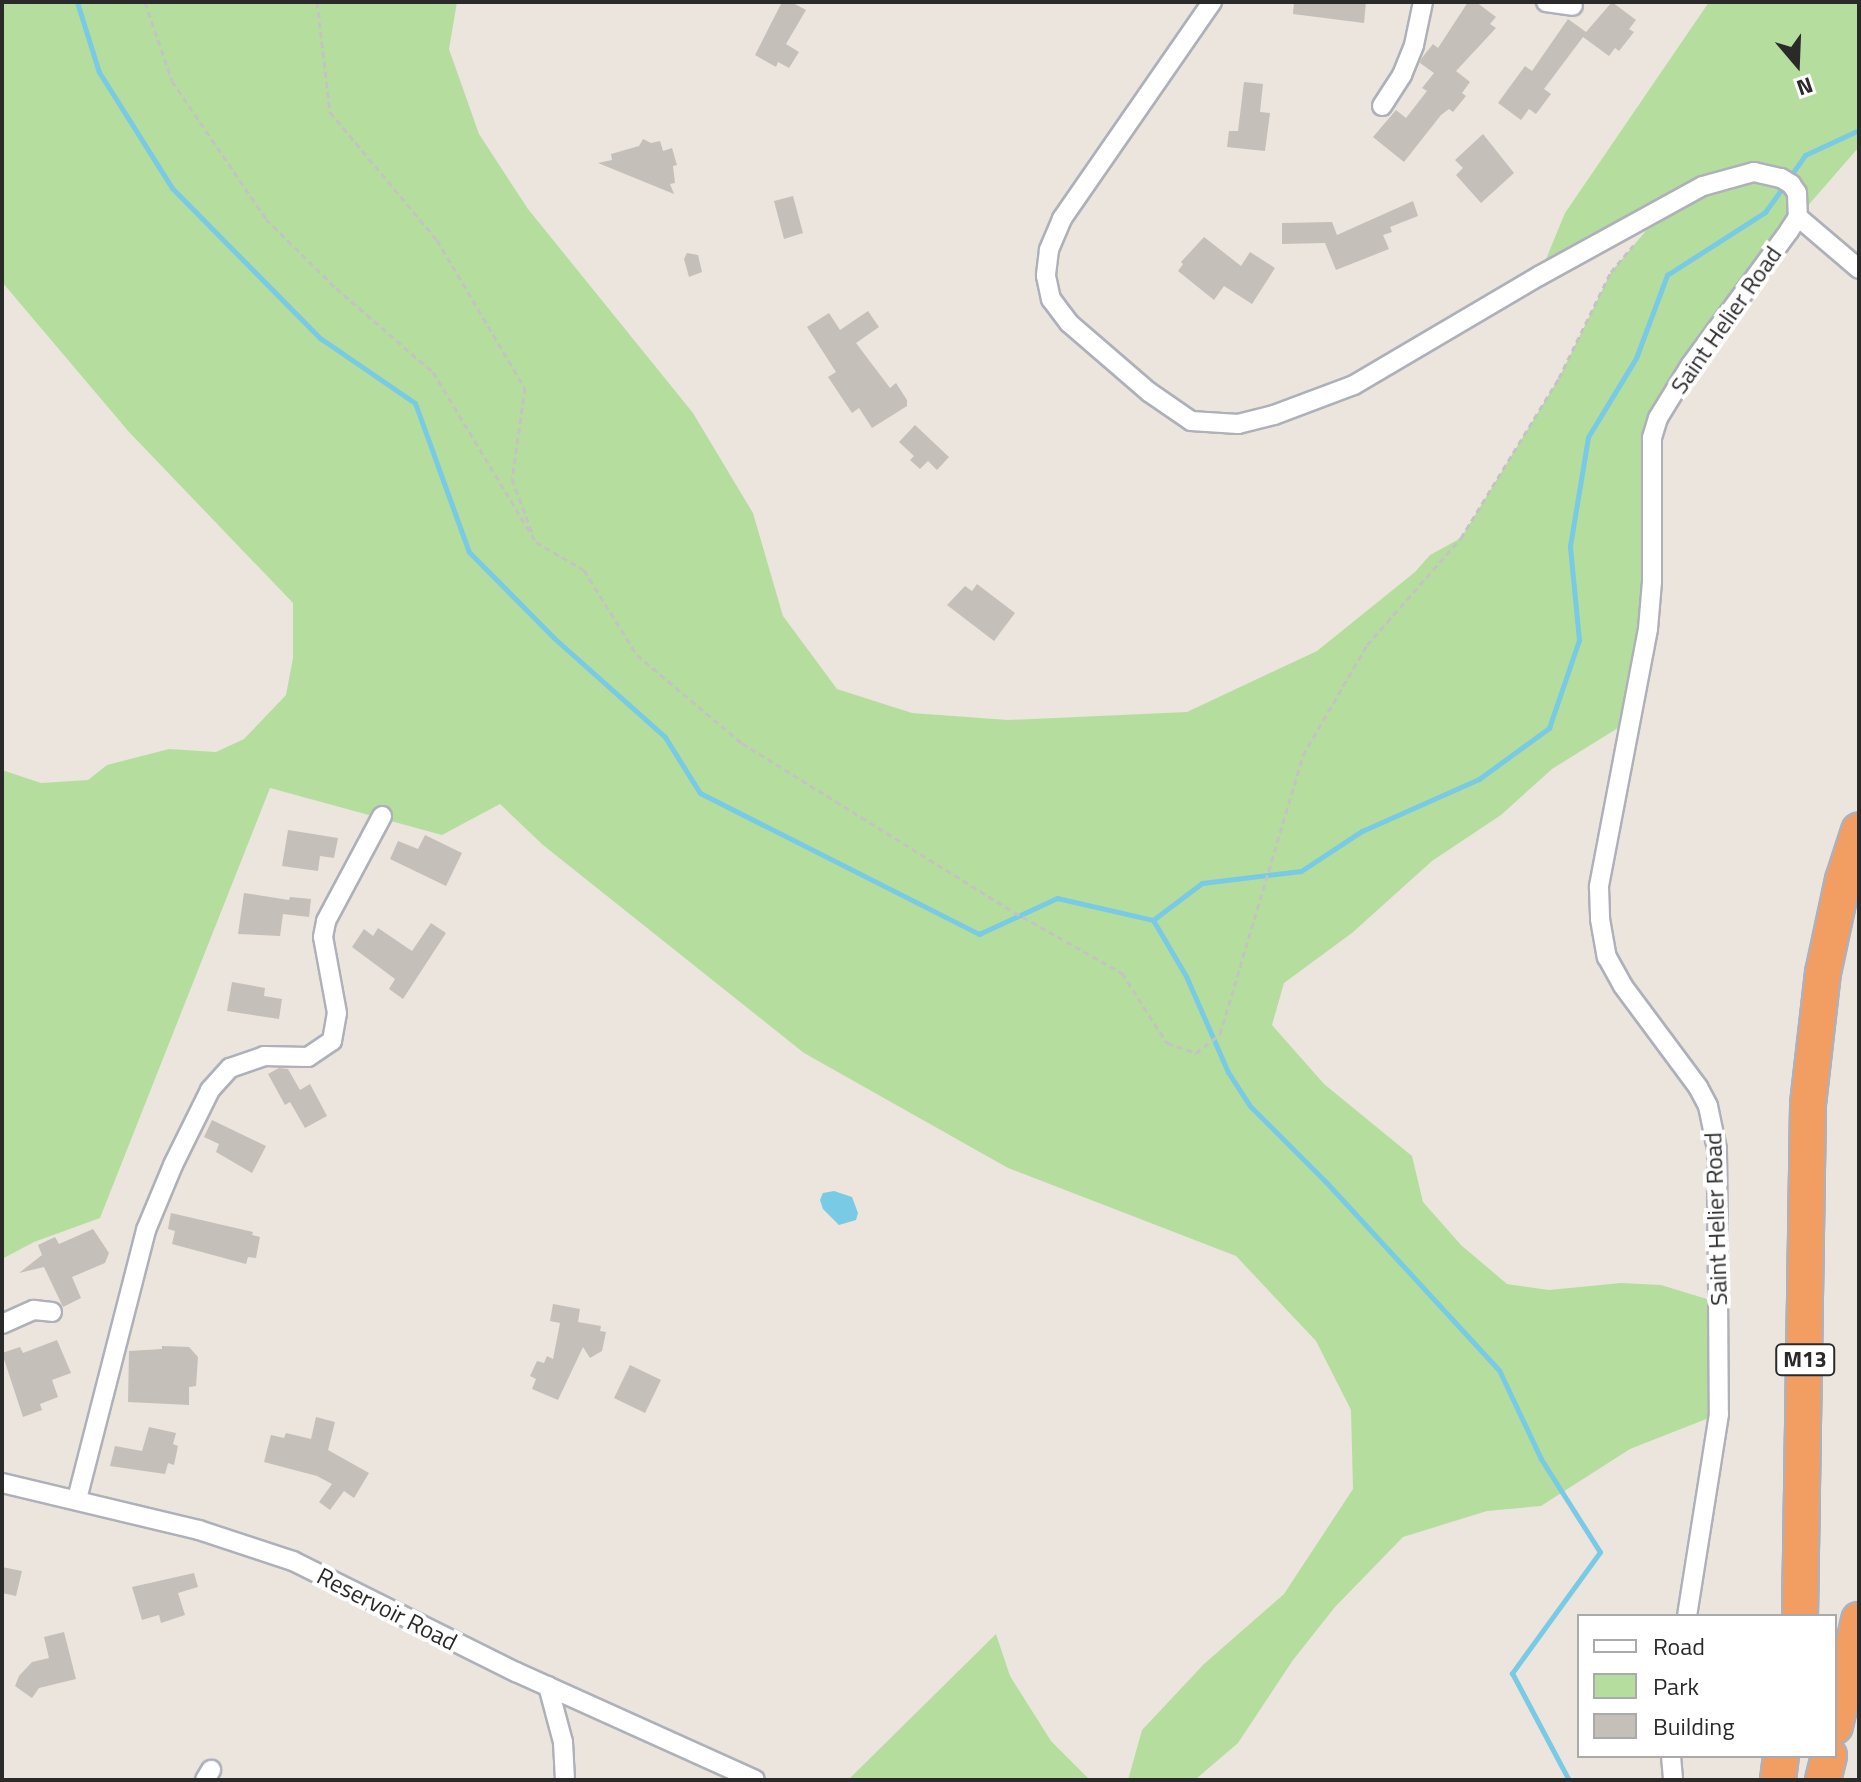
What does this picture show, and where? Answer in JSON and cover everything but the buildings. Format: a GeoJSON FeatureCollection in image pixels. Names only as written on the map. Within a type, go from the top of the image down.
{"type":"FeatureCollection","features":[{"type":"Feature","properties":{"kind":"highway","name":"M13"},"geometry":{"type":"LineString","coordinates":[[1800,1614],[1808,1104],[1823,973],[1843,880],[1859,831]]}},
{"type":"Feature","properties":{"kind":"highway"},"geometry":{"type":"LineString","coordinates":[[1837,1717],[1859,1620]]}},
{"type":"Feature","properties":{"kind":"highway"},"geometry":{"type":"LineString","coordinates":[[1778,1780],[1781,1758]]}},
{"type":"Feature","properties":{"kind":"highway"},"geometry":{"type":"LineString","coordinates":[[1823,1780],[1828,1758]]}},
{"type":"Feature","properties":{"kind":"street"},"geometry":{"type":"LineString","coordinates":[[1212,2],[1062,219],[1049,250],[1046,276],[1051,299],[1069,323],[1149,392],[1191,421],[1238,424],[1324,398],[1402,358],[1680,198],[1733,176],[1768,174],[1791,184],[1797,193],[1798,217],[1859,269]]}},
{"type":"Feature","properties":{"kind":"street"},"geometry":{"type":"LineString","coordinates":[[1382,106],[1402,75],[1414,45],[1423,2]]}},
{"type":"Feature","properties":{"kind":"street"},"geometry":{"type":"LineString","coordinates":[[1546,2],[1573,6]]}},
{"type":"Feature","properties":{"kind":"street","name":"Saint Helier Road"},"geometry":{"type":"LineString","coordinates":[[1687,1614],[1719,1414],[1717,1149],[1708,1106],[1698,1087],[1623,986],[1607,957],[1600,919],[1599,887],[1643,670],[1648,629],[1652,582],[1652,438],[1658,418],[1690,366],[1798,217]]}},
{"type":"Feature","properties":{"kind":"street"},"geometry":{"type":"LineString","coordinates":[[77,1499],[146,1230],[168,1176],[210,1090],[230,1068],[246,1059],[264,1056],[308,1057],[332,1041],[337,1013],[323,937],[326,921],[382,816]]}},
{"type":"Feature","properties":{"kind":"street"},"geometry":{"type":"LineString","coordinates":[[2,1324],[34,1310],[52,1312]]}},
{"type":"Feature","properties":{"kind":"street","name":"Reservoir Road"},"geometry":{"type":"LineString","coordinates":[[2,1483],[199,1530],[293,1561],[548,1686],[755,1780]]}},
{"type":"Feature","properties":{"kind":"street"},"geometry":{"type":"LineString","coordinates":[[548,1686],[563,1742],[565,1780]]}},
{"type":"Feature","properties":{"kind":"street"},"geometry":{"type":"LineString","coordinates":[[1671,1758],[1673,1780]]}},
{"type":"Feature","properties":{"kind":"path"},"geometry":{"type":"LineString","coordinates":[[145,2],[172,81],[266,219],[336,288],[433,372],[536,542],[584,570],[637,655],[742,743],[1014,912],[1122,973],[1167,1043],[1196,1053],[1220,1034],[1303,755],[1367,645],[1461,538],[1559,378],[1611,272],[1640,238]]}},
{"type":"Feature","properties":{"kind":"path"},"geometry":{"type":"LineString","coordinates":[[317,2],[330,112],[437,240],[525,388],[512,479],[536,542]]}},
{"type":"Feature","properties":{"kind":"green space"},"geometry":{"type":"Polygon","coordinates":[[[2,2],[457,2],[449,49],[479,134],[528,209],[693,413],[753,513],[783,616],[837,689],[912,713],[1008,720],[1187,712],[1317,651],[1415,572],[1430,555],[1461,538],[1559,378],[1611,272],[1667,206],[1539,276],[1565,213],[1709,2],[1859,2],[1859,147],[1798,217],[1658,418],[1652,539],[1634,718],[1552,769],[1501,815],[1432,861],[1352,933],[1284,983],[1272,1025],[1324,1084],[1412,1156],[1423,1202],[1461,1245],[1507,1284],[1549,1290],[1621,1283],[1661,1285],[1720,1303],[1719,1414],[1630,1449],[1541,1506],[1487,1511],[1403,1537],[1335,1607],[1293,1660],[1238,1743],[1196,1779],[1128,1780],[1142,1730],[1204,1664],[1284,1594],[1353,1489],[1351,1410],[1316,1341],[1236,1256],[1008,1168],[804,1053],[543,845],[500,804],[442,835],[270,788],[100,1218],[34,1242],[2,1259],[2,770],[41,783],[88,780],[107,765],[169,749],[216,752],[244,739],[286,695],[293,658],[293,603],[129,432],[2,282],[2,2]]]}},
{"type":"Feature","properties":{"kind":"green space"},"geometry":{"type":"Polygon","coordinates":[[[996,1634],[1010,1676],[1051,1741],[1090,1780],[848,1780],[996,1634]]]}},
{"type":"Feature","properties":{"kind":"water"},"geometry":{"type":"Polygon","coordinates":[[[834,1191],[852,1197],[858,1213],[856,1220],[839,1225],[823,1209],[820,1200],[823,1193],[834,1191]]]}},
{"type":"Feature","properties":{"kind":"waterway"},"geometry":{"type":"LineString","coordinates":[[77,2],[99,72],[172,188],[320,338],[415,403],[469,552],[554,638],[665,737],[700,793],[979,934],[1057,898],[1153,920],[1186,976],[1228,1072],[1250,1106],[1326,1182],[1499,1370],[1541,1459],[1600,1552],[1512,1673],[1569,1780]]}},
{"type":"Feature","properties":{"kind":"waterway"},"geometry":{"type":"LineString","coordinates":[[1789,178],[1805,155],[1859,130]]}},
{"type":"Feature","properties":{"kind":"waterway"},"geometry":{"type":"LineString","coordinates":[[1153,920],[1202,883],[1301,871],[1362,831],[1479,779],[1549,728],[1579,640],[1570,546],[1588,437],[1636,358],[1667,275],[1765,212],[1784,186]]}}]}
